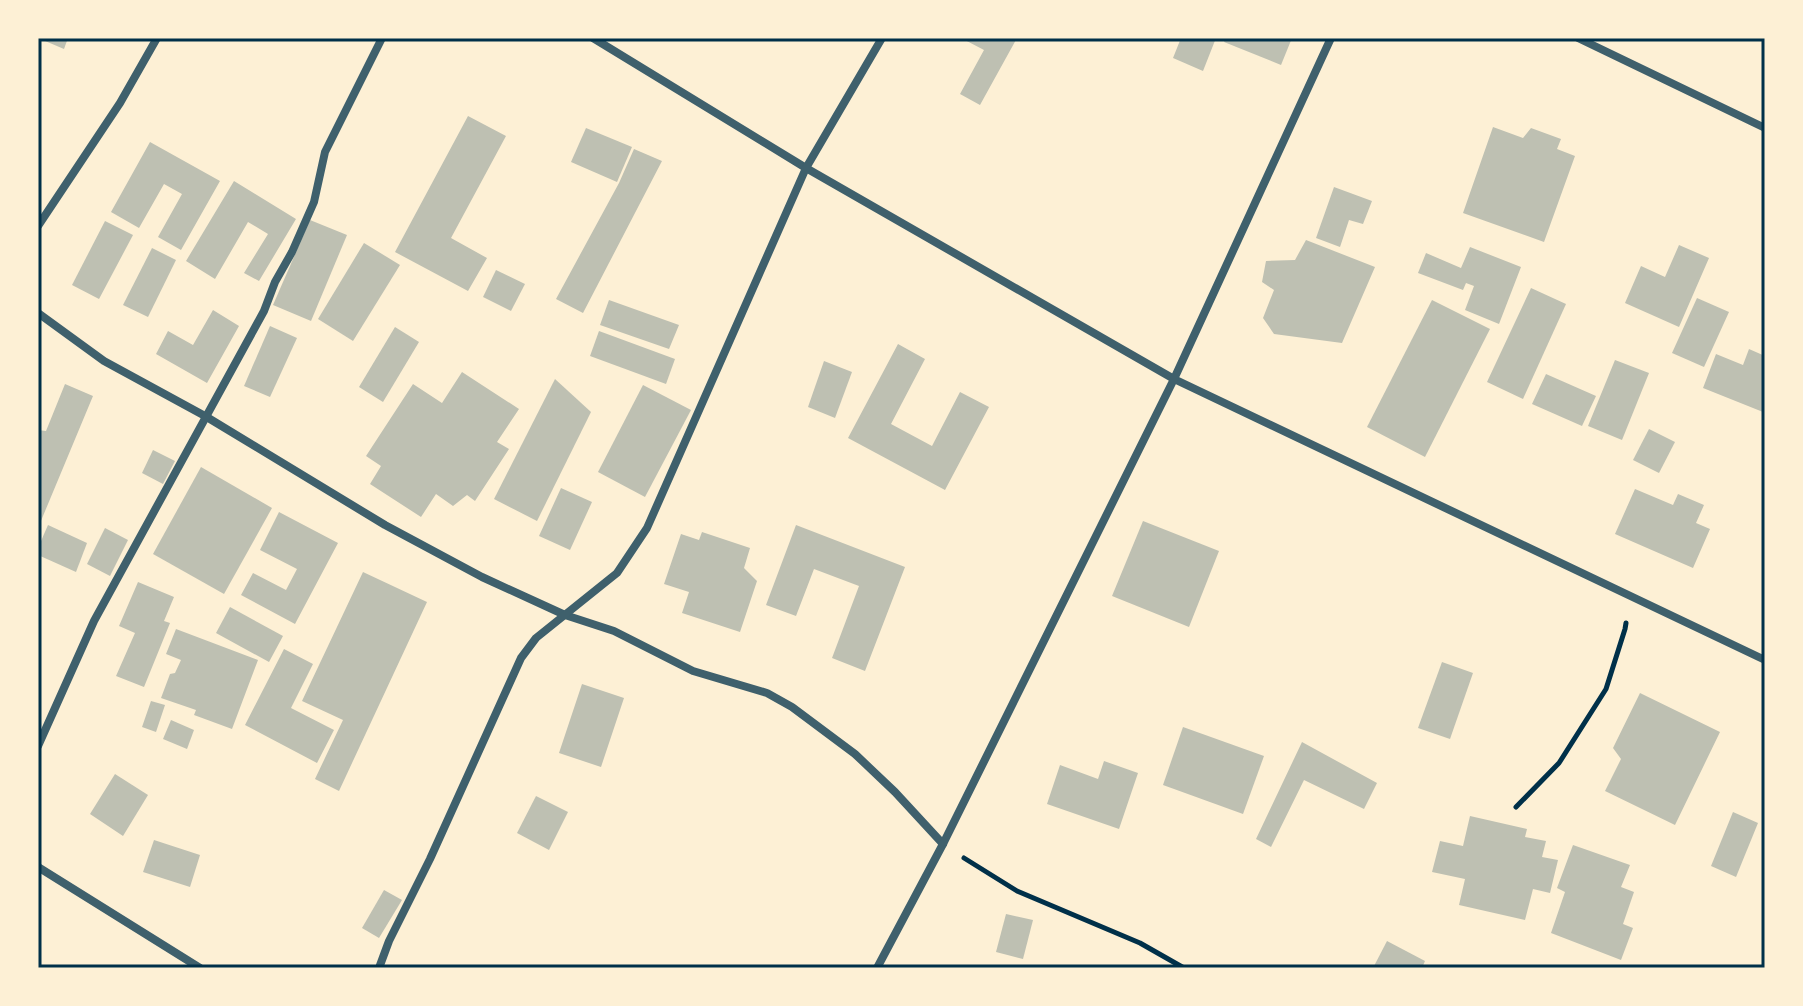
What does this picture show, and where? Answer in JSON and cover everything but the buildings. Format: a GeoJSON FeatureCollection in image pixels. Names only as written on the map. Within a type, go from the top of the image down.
{"type":"FeatureCollection","features":[{"type":"Feature","properties":{"kind":"street"},"geometry":{"type":"LineString","coordinates":[[38,226],[120,103],[157,38]]}},
{"type":"Feature","properties":{"kind":"street"},"geometry":{"type":"LineString","coordinates":[[38,746],[94,621],[264,311],[314,202],[325,152],[382,38]]}},
{"type":"Feature","properties":{"kind":"street"},"geometry":{"type":"LineString","coordinates":[[593,38],[806,168],[1174,379],[1765,660]]}},
{"type":"Feature","properties":{"kind":"street"},"geometry":{"type":"LineString","coordinates":[[379,968],[521,658],[536,638],[617,573],[647,528],[806,168],[882,38]]}},
{"type":"Feature","properties":{"kind":"street"},"geometry":{"type":"LineString","coordinates":[[877,968],[943,844],[1174,379],[1331,38]]}},
{"type":"Feature","properties":{"kind":"street"},"geometry":{"type":"LineString","coordinates":[[1578,38],[1765,128]]}},
{"type":"Feature","properties":{"kind":"street"},"geometry":{"type":"LineString","coordinates":[[38,313],[104,361],[205,416],[385,525],[482,577],[565,615],[614,631],[693,671],[767,693],[792,707],[855,754],[943,844]]}},
{"type":"Feature","properties":{"kind":"street"},"geometry":{"type":"LineString","coordinates":[[38,867],[200,968]]}},
{"type":"Feature","properties":{"kind":"path"},"geometry":{"type":"LineString","coordinates":[[1516,807],[1559,763],[1606,689],[1625,629],[1627,594]]}},
{"type":"Feature","properties":{"kind":"path"},"geometry":{"type":"LineString","coordinates":[[943,844],[1017,891],[1140,943],[1184,968]]}}]}
